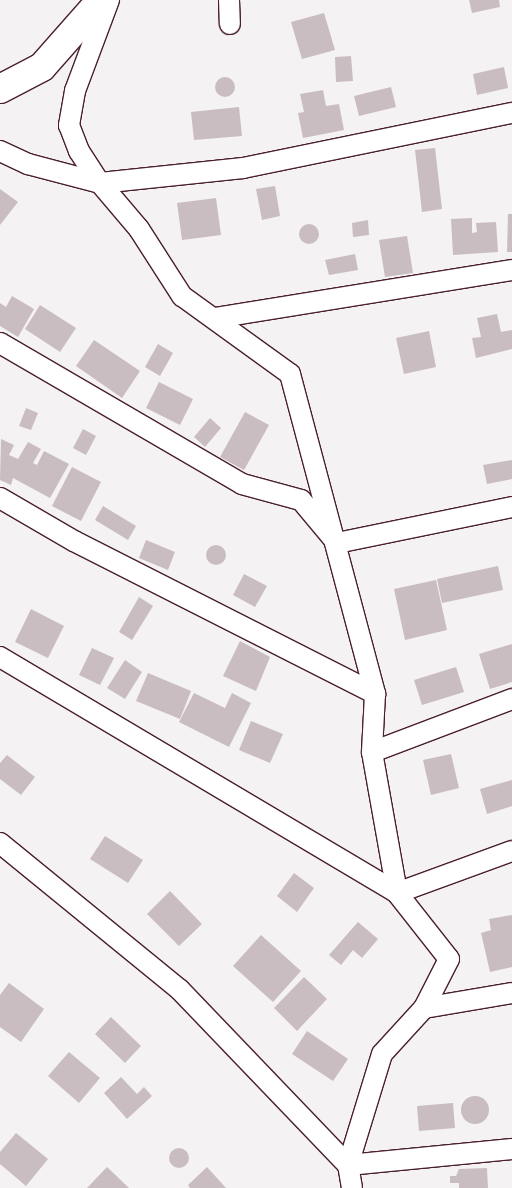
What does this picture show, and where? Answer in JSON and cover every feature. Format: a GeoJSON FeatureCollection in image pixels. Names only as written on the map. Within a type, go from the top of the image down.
{"type":"FeatureCollection","features":[{"type":"Feature","properties":{"kind":"street"},"geometry":{"type":"LineString","coordinates":[[0,88],[42,67],[101,0]]}},
{"type":"Feature","properties":{"kind":"street"},"geometry":{"type":"LineString","coordinates":[[109,0],[75,92],[69,125],[79,151],[100,183],[139,229],[182,296],[290,374],[337,543],[375,694],[372,752],[397,893]]}},
{"type":"Feature","properties":{"kind":"street"},"geometry":{"type":"LineString","coordinates":[[229,0],[230,24]]}},
{"type":"Feature","properties":{"kind":"street"},"geometry":{"type":"LineString","coordinates":[[0,150],[28,164],[100,183],[243,168],[512,113]]}},
{"type":"Feature","properties":{"kind":"street"},"geometry":{"type":"LineString","coordinates":[[215,318],[512,270]]}},
{"type":"Feature","properties":{"kind":"street"},"geometry":{"type":"LineString","coordinates":[[0,343],[242,484],[301,500],[337,543]]}},
{"type":"Feature","properties":{"kind":"street"},"geometry":{"type":"LineString","coordinates":[[0,498],[74,541],[375,694]]}},
{"type":"Feature","properties":{"kind":"street"},"geometry":{"type":"LineString","coordinates":[[337,543],[512,507]]}},
{"type":"Feature","properties":{"kind":"street"},"geometry":{"type":"LineString","coordinates":[[0,658],[397,893],[448,959],[424,1008],[382,1054],[348,1165],[352,1188]]}},
{"type":"Feature","properties":{"kind":"street"},"geometry":{"type":"LineString","coordinates":[[372,752],[512,699]]}},
{"type":"Feature","properties":{"kind":"street"},"geometry":{"type":"LineString","coordinates":[[0,843],[180,990],[348,1165]]}},
{"type":"Feature","properties":{"kind":"street"},"geometry":{"type":"LineString","coordinates":[[397,893],[512,851]]}},
{"type":"Feature","properties":{"kind":"street"},"geometry":{"type":"LineString","coordinates":[[424,1008],[512,993]]}},
{"type":"Feature","properties":{"kind":"street"},"geometry":{"type":"LineString","coordinates":[[348,1165],[512,1148]]}},
{"type":"Feature","properties":{"kind":"building"},"geometry":{"type":"Polygon","coordinates":[[[469,0],[499,0],[500,7],[472,13],[469,0]]]}},
{"type":"Feature","properties":{"kind":"building"},"geometry":{"type":"Polygon","coordinates":[[[324,13],[335,50],[302,59],[291,22],[324,13]]]}},
{"type":"Feature","properties":{"kind":"building"},"geometry":{"type":"Polygon","coordinates":[[[351,56],[353,81],[336,82],[335,57],[351,56]]]}},
{"type":"Feature","properties":{"kind":"building"},"geometry":{"type":"Polygon","coordinates":[[[504,67],[508,88],[477,95],[473,74],[504,67]]]}},
{"type":"Feature","properties":{"kind":"building"},"geometry":{"type":"Polygon","coordinates":[[[221,77],[229,77],[235,83],[235,91],[229,97],[221,97],[215,91],[215,83],[221,77]]]}},
{"type":"Feature","properties":{"kind":"building"},"geometry":{"type":"Polygon","coordinates":[[[391,87],[396,107],[359,116],[354,96],[391,87]]]}},
{"type":"Feature","properties":{"kind":"building"},"geometry":{"type":"Polygon","coordinates":[[[323,90],[326,106],[339,104],[344,130],[303,138],[298,113],[304,112],[300,94],[323,90]]]}},
{"type":"Feature","properties":{"kind":"building"},"geometry":{"type":"Polygon","coordinates":[[[239,107],[242,136],[194,140],[191,112],[239,107]]]}},
{"type":"Feature","properties":{"kind":"building"},"geometry":{"type":"Polygon","coordinates":[[[435,148],[442,209],[422,212],[415,150],[435,148]]]}},
{"type":"Feature","properties":{"kind":"building"},"geometry":{"type":"Polygon","coordinates":[[[275,186],[280,216],[262,220],[256,189],[275,186]]]}},
{"type":"Feature","properties":{"kind":"building"},"geometry":{"type":"Polygon","coordinates":[[[0,189],[18,202],[0,225],[0,189]]]}},
{"type":"Feature","properties":{"kind":"building"},"geometry":{"type":"Polygon","coordinates":[[[216,198],[221,235],[182,240],[177,203],[216,198]]]}},
{"type":"Feature","properties":{"kind":"building"},"geometry":{"type":"Polygon","coordinates":[[[508,214],[512,214],[512,252],[507,252],[508,214]]]}},
{"type":"Feature","properties":{"kind":"building"},"geometry":{"type":"Polygon","coordinates":[[[472,218],[472,233],[477,232],[476,223],[496,222],[498,252],[453,255],[451,219],[472,218]]]}},
{"type":"Feature","properties":{"kind":"building"},"geometry":{"type":"Polygon","coordinates":[[[368,220],[369,235],[353,237],[352,223],[368,220]]]}},
{"type":"Feature","properties":{"kind":"building"},"geometry":{"type":"Polygon","coordinates":[[[305,224],[313,224],[319,230],[319,238],[313,244],[305,244],[299,238],[299,230],[305,224]]]}},
{"type":"Feature","properties":{"kind":"building"},"geometry":{"type":"Polygon","coordinates":[[[407,236],[413,273],[385,277],[379,240],[407,236]]]}},
{"type":"Feature","properties":{"kind":"building"},"geometry":{"type":"Polygon","coordinates":[[[355,254],[358,270],[329,275],[325,260],[355,254]]]}},
{"type":"Feature","properties":{"kind":"building"},"geometry":{"type":"Polygon","coordinates":[[[12,296],[34,309],[18,337],[0,326],[0,303],[6,307],[12,296]]]}},
{"type":"Feature","properties":{"kind":"building"},"geometry":{"type":"Polygon","coordinates":[[[40,305],[76,328],[60,352],[25,329],[40,305]]]}},
{"type":"Feature","properties":{"kind":"building"},"geometry":{"type":"Polygon","coordinates":[[[497,314],[501,332],[512,330],[512,349],[476,358],[472,338],[481,337],[477,318],[497,314]]]}},
{"type":"Feature","properties":{"kind":"building"},"geometry":{"type":"Polygon","coordinates":[[[429,331],[436,367],[404,374],[396,338],[429,331]]]}},
{"type":"Feature","properties":{"kind":"building"},"geometry":{"type":"Polygon","coordinates":[[[94,340],[140,371],[122,398],[76,366],[94,340]]]}},
{"type":"Feature","properties":{"kind":"building"},"geometry":{"type":"Polygon","coordinates":[[[158,344],[173,353],[160,376],[145,367],[158,344]]]}},
{"type":"Feature","properties":{"kind":"building"},"geometry":{"type":"Polygon","coordinates":[[[159,382],[193,399],[180,425],[146,408],[159,382]]]}},
{"type":"Feature","properties":{"kind":"building"},"geometry":{"type":"Polygon","coordinates":[[[26,408],[38,413],[31,430],[19,426],[26,408]]]}},
{"type":"Feature","properties":{"kind":"building"},"geometry":{"type":"Polygon","coordinates":[[[245,412],[269,425],[244,470],[220,457],[245,412]]]}},
{"type":"Feature","properties":{"kind":"building"},"geometry":{"type":"Polygon","coordinates":[[[210,418],[221,428],[205,447],[194,437],[210,418]]]}},
{"type":"Feature","properties":{"kind":"building"},"geometry":{"type":"Polygon","coordinates":[[[83,429],[96,436],[86,455],[73,448],[83,429]]]}},
{"type":"Feature","properties":{"kind":"building"},"geometry":{"type":"Polygon","coordinates":[[[1,439],[14,445],[9,455],[18,459],[28,442],[41,449],[33,463],[37,465],[44,451],[69,464],[50,498],[13,478],[11,485],[0,480],[1,439]]]}},
{"type":"Feature","properties":{"kind":"building"},"geometry":{"type":"Polygon","coordinates":[[[512,460],[512,479],[487,484],[483,465],[512,460]]]}},
{"type":"Feature","properties":{"kind":"building"},"geometry":{"type":"Polygon","coordinates":[[[72,467],[101,482],[81,521],[52,506],[72,467]]]}},
{"type":"Feature","properties":{"kind":"building"},"geometry":{"type":"Polygon","coordinates":[[[103,506],[136,526],[128,540],[95,520],[103,506]]]}},
{"type":"Feature","properties":{"kind":"building"},"geometry":{"type":"Polygon","coordinates":[[[146,540],[175,552],[168,570],[139,558],[146,540]]]}},
{"type":"Feature","properties":{"kind":"building"},"geometry":{"type":"Polygon","coordinates":[[[216,545],[223,548],[226,555],[223,562],[216,565],[209,562],[206,555],[209,548],[216,545]]]}},
{"type":"Feature","properties":{"kind":"building"},"geometry":{"type":"Polygon","coordinates":[[[498,566],[503,590],[442,603],[437,579],[498,566]]]}},
{"type":"Feature","properties":{"kind":"building"},"geometry":{"type":"Polygon","coordinates":[[[244,574],[267,586],[255,607],[233,595],[244,574]]]}},
{"type":"Feature","properties":{"kind":"building"},"geometry":{"type":"Polygon","coordinates":[[[436,580],[447,630],[405,640],[394,589],[436,580]]]}},
{"type":"Feature","properties":{"kind":"building"},"geometry":{"type":"Polygon","coordinates":[[[139,597],[153,606],[132,640],[119,632],[139,597]]]}},
{"type":"Feature","properties":{"kind":"building"},"geometry":{"type":"Polygon","coordinates":[[[31,609],[64,626],[48,658],[15,642],[31,609]]]}},
{"type":"Feature","properties":{"kind":"building"},"geometry":{"type":"Polygon","coordinates":[[[240,641],[270,657],[256,691],[223,676],[240,641]]]}},
{"type":"Feature","properties":{"kind":"building"},"geometry":{"type":"Polygon","coordinates":[[[512,644],[512,682],[490,689],[479,654],[512,644]]]}},
{"type":"Feature","properties":{"kind":"building"},"geometry":{"type":"Polygon","coordinates":[[[92,648],[114,658],[100,685],[79,675],[92,648]]]}},
{"type":"Feature","properties":{"kind":"building"},"geometry":{"type":"Polygon","coordinates":[[[125,660],[142,672],[125,699],[107,688],[125,660]]]}},
{"type":"Feature","properties":{"kind":"building"},"geometry":{"type":"Polygon","coordinates":[[[456,667],[464,692],[422,705],[414,680],[456,667]]]}},
{"type":"Feature","properties":{"kind":"building"},"geometry":{"type":"Polygon","coordinates":[[[148,673],[191,691],[180,719],[136,701],[148,673]]]}},
{"type":"Feature","properties":{"kind":"building"},"geometry":{"type":"Polygon","coordinates":[[[194,693],[225,708],[232,693],[251,703],[229,747],[179,722],[194,693]]]}},
{"type":"Feature","properties":{"kind":"building"},"geometry":{"type":"Polygon","coordinates":[[[251,721],[283,734],[270,763],[239,750],[251,721]]]}},
{"type":"Feature","properties":{"kind":"building"},"geometry":{"type":"Polygon","coordinates":[[[451,754],[459,788],[431,795],[423,760],[451,754]]]}},
{"type":"Feature","properties":{"kind":"building"},"geometry":{"type":"Polygon","coordinates":[[[7,755],[35,777],[21,795],[0,779],[0,763],[7,755]]]}},
{"type":"Feature","properties":{"kind":"building"},"geometry":{"type":"Polygon","coordinates":[[[512,780],[512,806],[487,814],[480,789],[512,780]]]}},
{"type":"Feature","properties":{"kind":"building"},"geometry":{"type":"Polygon","coordinates":[[[105,836],[143,860],[128,883],[90,859],[105,836]]]}},
{"type":"Feature","properties":{"kind":"building"},"geometry":{"type":"Polygon","coordinates":[[[294,873],[314,888],[297,912],[277,896],[294,873]]]}},
{"type":"Feature","properties":{"kind":"building"},"geometry":{"type":"Polygon","coordinates":[[[170,891],[202,924],[179,946],[147,914],[170,891]]]}},
{"type":"Feature","properties":{"kind":"building"},"geometry":{"type":"Polygon","coordinates":[[[512,915],[512,967],[490,972],[481,933],[491,930],[489,919],[512,915]]]}},
{"type":"Feature","properties":{"kind":"building"},"geometry":{"type":"Polygon","coordinates":[[[358,922],[378,939],[362,958],[353,950],[341,965],[329,955],[358,922]]]}},
{"type":"Feature","properties":{"kind":"building"},"geometry":{"type":"Polygon","coordinates":[[[261,935],[301,971],[273,1002],[233,966],[261,935]]]}},
{"type":"Feature","properties":{"kind":"building"},"geometry":{"type":"Polygon","coordinates":[[[304,977],[327,999],[297,1031],[274,1008],[304,977]]]}},
{"type":"Feature","properties":{"kind":"building"},"geometry":{"type":"Polygon","coordinates":[[[9,983],[44,1009],[21,1042],[0,1027],[0,995],[9,983]]]}},
{"type":"Feature","properties":{"kind":"building"},"geometry":{"type":"Polygon","coordinates":[[[111,1017],[141,1046],[125,1063],[95,1034],[111,1017]]]}},
{"type":"Feature","properties":{"kind":"building"},"geometry":{"type":"Polygon","coordinates":[[[307,1031],[348,1059],[333,1081],[292,1054],[307,1031]]]}},
{"type":"Feature","properties":{"kind":"building"},"geometry":{"type":"Polygon","coordinates":[[[69,1052],[100,1078],[79,1103],[48,1076],[69,1052]]]}},
{"type":"Feature","properties":{"kind":"building"},"geometry":{"type":"Polygon","coordinates":[[[121,1077],[137,1094],[144,1087],[152,1096],[127,1119],[104,1093],[121,1077]]]}},
{"type":"Feature","properties":{"kind":"building"},"geometry":{"type":"Polygon","coordinates":[[[475,1096],[485,1100],[489,1110],[485,1120],[475,1124],[465,1120],[461,1110],[465,1100],[475,1096]]]}},
{"type":"Feature","properties":{"kind":"building"},"geometry":{"type":"Polygon","coordinates":[[[453,1103],[455,1128],[419,1131],[417,1106],[453,1103]]]}},
{"type":"Feature","properties":{"kind":"building"},"geometry":{"type":"Polygon","coordinates":[[[16,1133],[48,1159],[26,1186],[0,1164],[0,1152],[16,1133]]]}},
{"type":"Feature","properties":{"kind":"building"},"geometry":{"type":"Polygon","coordinates":[[[179,1148],[186,1151],[189,1158],[186,1165],[179,1168],[172,1165],[169,1158],[172,1151],[179,1148]]]}},
{"type":"Feature","properties":{"kind":"building"},"geometry":{"type":"Polygon","coordinates":[[[107,1167],[129,1188],[87,1188],[107,1167]]]}},
{"type":"Feature","properties":{"kind":"building"},"geometry":{"type":"Polygon","coordinates":[[[207,1167],[226,1188],[190,1188],[188,1185],[207,1167]]]}},
{"type":"Feature","properties":{"kind":"building"},"geometry":{"type":"Polygon","coordinates":[[[487,1168],[488,1188],[459,1188],[459,1183],[450,1183],[450,1176],[456,1176],[459,1169],[487,1168]]]}}]}
